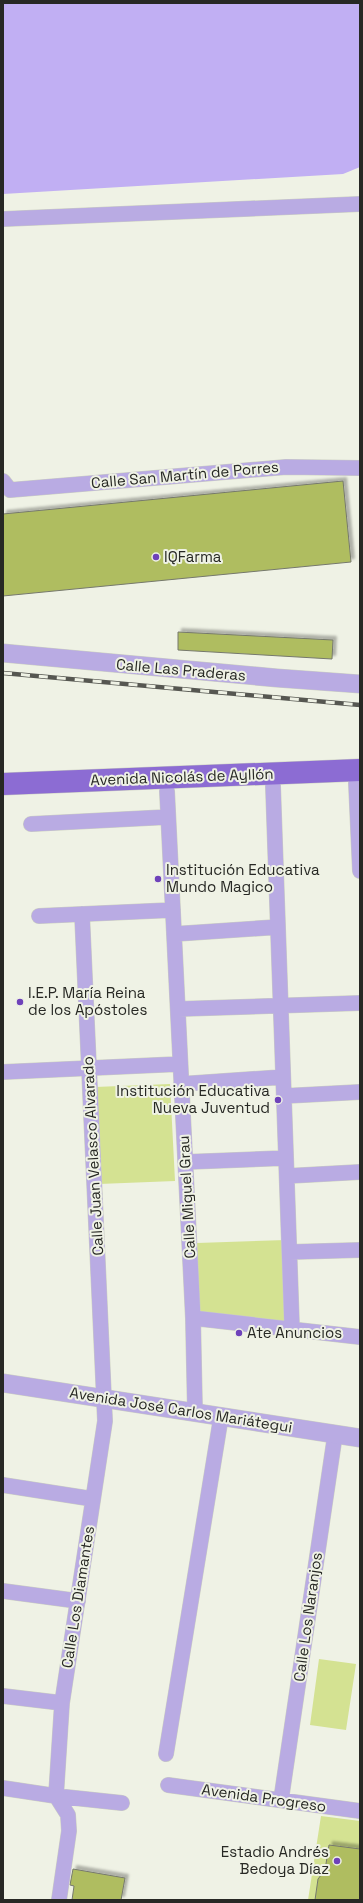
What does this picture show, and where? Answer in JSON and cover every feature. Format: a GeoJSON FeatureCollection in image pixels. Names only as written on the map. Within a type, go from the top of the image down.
{"type":"FeatureCollection","features":[{"type":"Feature","properties":{"kind":"main road","name":"Avenida Nicolás de Ayllón"},"geometry":{"type":"LineString","coordinates":[[3,784],[359,779]]}},
{"type":"Feature","properties":{"kind":"main road","name":"Avenida Nicolás de Ayllón"},"geometry":{"type":"LineString","coordinates":[[3,797],[273,786],[359,779]]}},
{"type":"Feature","properties":{"kind":"street"},"geometry":{"type":"LineString","coordinates":[[3,219],[360,204]]}},
{"type":"Feature","properties":{"kind":"street","name":"Calle San Martín de Porres"},"geometry":{"type":"LineString","coordinates":[[7,486],[286,467],[360,468]]}},
{"type":"Feature","properties":{"kind":"street","name":"Calle Las Praderas"},"geometry":{"type":"LineString","coordinates":[[3,653],[269,678],[360,684]]}},
{"type":"Feature","properties":{"kind":"street"},"geometry":{"type":"LineString","coordinates":[[359,779],[360,871]]}},
{"type":"Feature","properties":{"kind":"street"},"geometry":{"type":"LineString","coordinates":[[273,786],[292,1328]]}},
{"type":"Feature","properties":{"kind":"street","name":"Calle Miguel Grau"},"geometry":{"type":"LineString","coordinates":[[167,791],[193,1318],[195,1412]]}},
{"type":"Feature","properties":{"kind":"street"},"geometry":{"type":"LineString","coordinates":[[31,824],[168,817]]}},
{"type":"Feature","properties":{"kind":"street"},"geometry":{"type":"LineString","coordinates":[[39,916],[173,910]]}},
{"type":"Feature","properties":{"kind":"street","name":"Calle Juan Velasco Alvarado"},"geometry":{"type":"LineString","coordinates":[[82,914],[104,1398]]}},
{"type":"Feature","properties":{"kind":"street"},"geometry":{"type":"LineString","coordinates":[[174,934],[278,927]]}},
{"type":"Feature","properties":{"kind":"street"},"geometry":{"type":"LineString","coordinates":[[178,1009],[360,1003]]}},
{"type":"Feature","properties":{"kind":"street"},"geometry":{"type":"LineString","coordinates":[[3,1072],[180,1064]]}},
{"type":"Feature","properties":{"kind":"street"},"geometry":{"type":"LineString","coordinates":[[181,1084],[283,1077]]}},
{"type":"Feature","properties":{"kind":"street"},"geometry":{"type":"LineString","coordinates":[[284,1096],[360,1092]]}},
{"type":"Feature","properties":{"kind":"street"},"geometry":{"type":"LineString","coordinates":[[185,1162],[286,1158]]}},
{"type":"Feature","properties":{"kind":"street"},"geometry":{"type":"LineString","coordinates":[[287,1176],[360,1172]]}},
{"type":"Feature","properties":{"kind":"street"},"geometry":{"type":"LineString","coordinates":[[290,1252],[360,1250]]}},
{"type":"Feature","properties":{"kind":"street"},"geometry":{"type":"LineString","coordinates":[[193,1318],[360,1336]]}},
{"type":"Feature","properties":{"kind":"street","name":"Avenida José Carlos Mariátegui"},"geometry":{"type":"LineString","coordinates":[[3,1383],[360,1438]]}},
{"type":"Feature","properties":{"kind":"street","name":"Calle Los Diamantes"},"geometry":{"type":"LineString","coordinates":[[56,1796],[62,1703],[105,1421],[104,1398]]}},
{"type":"Feature","properties":{"kind":"street"},"geometry":{"type":"LineString","coordinates":[[166,1754],[220,1417]]}},
{"type":"Feature","properties":{"kind":"street","name":"Calle Los Naranjos"},"geometry":{"type":"LineString","coordinates":[[281,1800],[335,1434]]}},
{"type":"Feature","properties":{"kind":"street"},"geometry":{"type":"LineString","coordinates":[[3,1485],[93,1499]]}},
{"type":"Feature","properties":{"kind":"street"},"geometry":{"type":"LineString","coordinates":[[3,1591],[78,1601]]}},
{"type":"Feature","properties":{"kind":"street"},"geometry":{"type":"LineString","coordinates":[[3,1696],[62,1703]]}},
{"type":"Feature","properties":{"kind":"street","name":"Avenida Progreso"},"geometry":{"type":"LineString","coordinates":[[168,1785],[360,1811]]}},
{"type":"Feature","properties":{"kind":"street"},"geometry":{"type":"LineString","coordinates":[[3,1788],[56,1796],[122,1803]]}},
{"type":"Feature","properties":{"kind":"street"},"geometry":{"type":"LineString","coordinates":[[56,1796],[68,1815],[69,1831],[59,1900]]}},
{"type":"Feature","properties":{"kind":"green space"},"geometry":{"type":"Polygon","coordinates":[[[170,1084],[175,1181],[99,1184],[95,1087],[170,1084]]]}},
{"type":"Feature","properties":{"kind":"green space"},"geometry":{"type":"Polygon","coordinates":[[[286,1240],[289,1325],[199,1316],[197,1243],[286,1240]]]}},
{"type":"Feature","properties":{"kind":"green space"},"geometry":{"type":"Polygon","coordinates":[[[319,1659],[356,1664],[346,1730],[310,1725],[319,1659]]]}},
{"type":"Feature","properties":{"kind":"green space","name":"Estadio Andrés Bedoya Díaz"},"geometry":{"type":"Polygon","coordinates":[[[321,1816],[360,1821],[360,1900],[308,1900],[321,1816]]]}},
{"type":"Feature","properties":{"kind":"shaded area"},"geometry":{"type":"Polygon","coordinates":[[[3,3],[360,3],[360,167],[343,174],[3,194],[3,3]]]}},
{"type":"Feature","properties":{"kind":"building"},"geometry":{"type":"Polygon","coordinates":[[[343,481],[351,562],[3,596],[3,514],[343,481]]]}},
{"type":"Feature","properties":{"kind":"building"},"geometry":{"type":"Polygon","coordinates":[[[178,632],[333,640],[332,659],[178,650],[178,632]]]}},
{"type":"Feature","properties":{"kind":"building"},"geometry":{"type":"Polygon","coordinates":[[[329,1845],[360,1849],[360,1900],[315,1900],[318,1879],[325,1870],[329,1845]]]}},
{"type":"Feature","properties":{"kind":"building"},"geometry":{"type":"Polygon","coordinates":[[[73,1869],[125,1878],[121,1900],[72,1900],[74,1886],[70,1885],[73,1869]]]}},
{"type":"Feature","properties":{"kind":"railway"},"geometry":{"type":"LineString","coordinates":[[3,673],[360,705]]}},
{"type":"Feature","properties":{"kind":"place","name":"IQFarma"},"geometry":{"type":"Point","coordinates":[156,557]}},
{"type":"Feature","properties":{"kind":"place","name":"Institución Educativa Mundo Magico"},"geometry":{"type":"Point","coordinates":[158,879]}},
{"type":"Feature","properties":{"kind":"place","name":"I.E.P. María Reina de los Apóstoles"},"geometry":{"type":"Point","coordinates":[20,1002]}},
{"type":"Feature","properties":{"kind":"place","name":"Institución Educativa Nueva Juventud"},"geometry":{"type":"Point","coordinates":[278,1100]}},
{"type":"Feature","properties":{"kind":"place","name":"Ate Anuncios"},"geometry":{"type":"Point","coordinates":[239,1333]}},
{"type":"Feature","properties":{"kind":"place","name":"Estadio Andrés Bedoya Díaz"},"geometry":{"type":"Point","coordinates":[337,1861]}}]}
